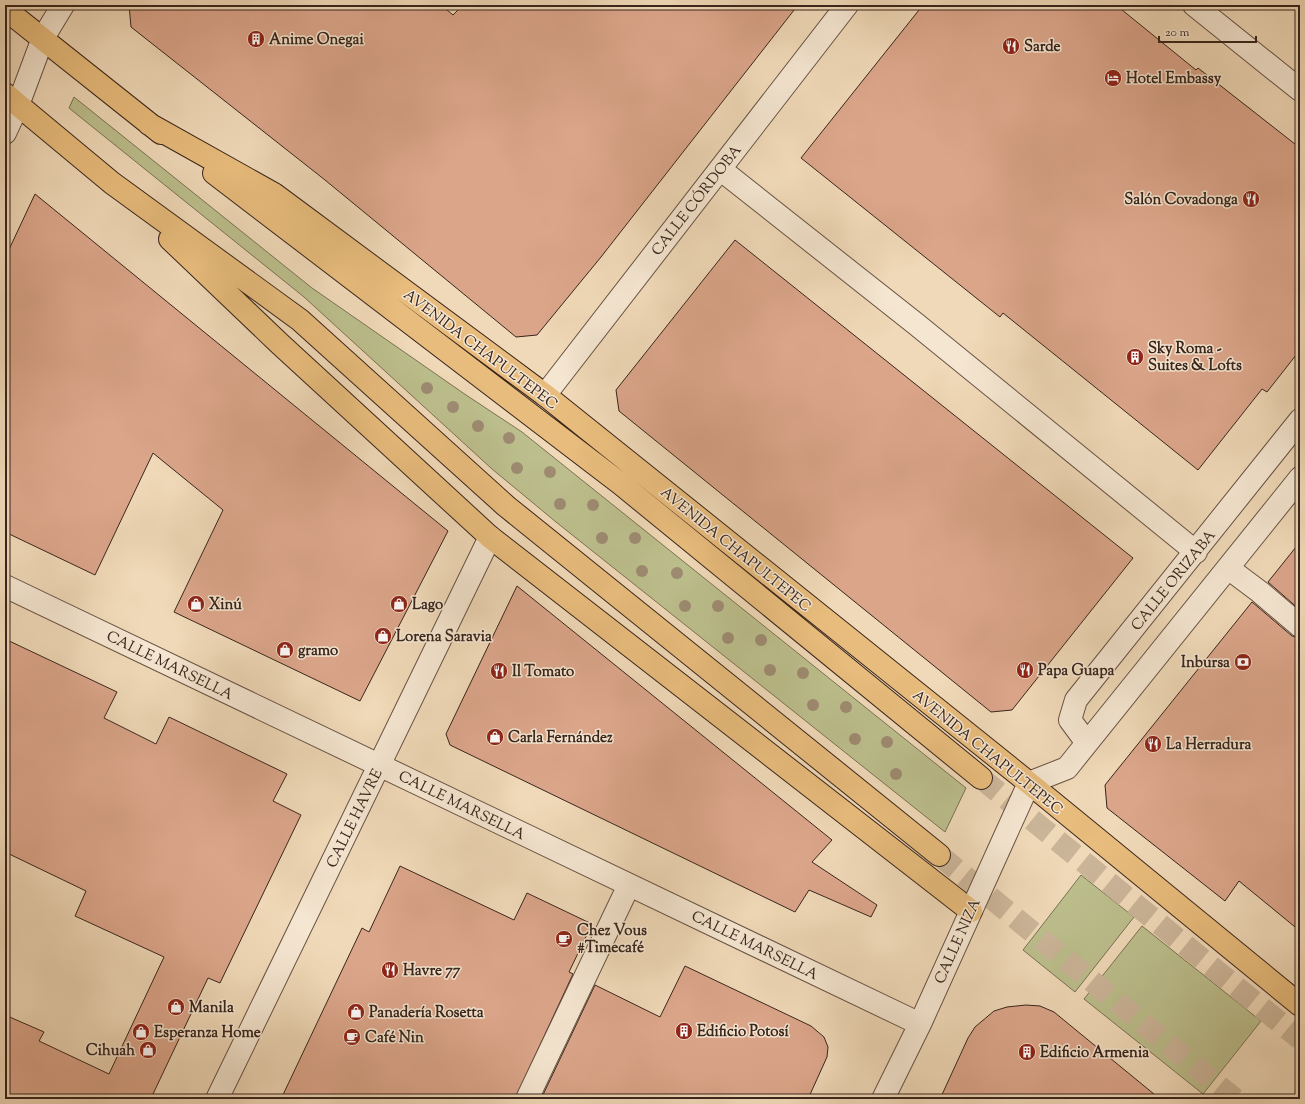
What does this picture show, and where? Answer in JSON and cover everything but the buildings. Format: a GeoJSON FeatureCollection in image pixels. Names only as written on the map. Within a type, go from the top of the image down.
{"type":"FeatureCollection","features":[{"type":"Feature","properties":{"kind":"main road","name":"AVENIDA CHAPULTEPEC"},"geometry":{"type":"LineString","coordinates":[[5,9],[149,124],[621,484],[981,778]]}},
{"type":"Feature","properties":{"kind":"main road"},"geometry":{"type":"LineString","coordinates":[[12,99],[112,183],[280,344],[490,537],[971,911]]}},
{"type":"Feature","properties":{"kind":"main road","name":"AVENIDA CHAPULTEPEC"},"geometry":{"type":"LineString","coordinates":[[149,124],[274,194],[545,395],[1029,783],[1300,1005]]}},
{"type":"Feature","properties":{"kind":"main road"},"geometry":{"type":"LineString","coordinates":[[112,183],[300,320],[506,506],[939,855]]}},
{"type":"Feature","properties":{"kind":"street"},"geometry":{"type":"LineString","coordinates":[[5,133],[12,99],[43,38],[64,5]]}},
{"type":"Feature","properties":{"kind":"street","name":"CALLE CÓRDOBA"},"geometry":{"type":"LineString","coordinates":[[545,395],[847,5]]}},
{"type":"Feature","properties":{"kind":"street"},"geometry":{"type":"LineString","coordinates":[[1194,5],[1300,90]]}},
{"type":"Feature","properties":{"kind":"street"},"geometry":{"type":"LineString","coordinates":[[720,169],[922,329],[1196,552]]}},
{"type":"Feature","properties":{"kind":"street","name":"CALLE ORIZABA"},"geometry":{"type":"LineString","coordinates":[[1087,743],[1070,720],[1076,700],[1196,552],[1300,420]]}},
{"type":"Feature","properties":{"kind":"street"},"geometry":{"type":"LineString","coordinates":[[1029,783],[1067,768],[1300,478]]}},
{"type":"Feature","properties":{"kind":"street","name":"CALLE HAVRE"},"geometry":{"type":"LineString","coordinates":[[217,1099],[490,537]]}},
{"type":"Feature","properties":{"kind":"street"},"geometry":{"type":"LineString","coordinates":[[1228,568],[1260,592],[1300,626]]}},
{"type":"Feature","properties":{"kind":"street","name":"CALLE MARSELLA"},"geometry":{"type":"LineString","coordinates":[[5,586],[920,1024]]}},
{"type":"Feature","properties":{"kind":"street","name":"CALLE NIZA"},"geometry":{"type":"LineString","coordinates":[[883,1099],[920,1024],[1029,783]]}},
{"type":"Feature","properties":{"kind":"street"},"geometry":{"type":"LineString","coordinates":[[527,1099],[629,885]]}},
{"type":"Feature","properties":{"kind":"green space"},"geometry":{"type":"Polygon","coordinates":[[[74,97],[312,288],[522,432],[966,788],[945,832],[556,522],[492,469],[304,297],[69,108],[74,97]]]}},
{"type":"Feature","properties":{"kind":"green space"},"geometry":{"type":"Polygon","coordinates":[[[1081,875],[1134,917],[1075,992],[1023,950],[1081,875]]]}},
{"type":"Feature","properties":{"kind":"green space"},"geometry":{"type":"Polygon","coordinates":[[[1142,926],[1261,1021],[1203,1094],[1084,999],[1142,926]]]}},
{"type":"Feature","properties":{"kind":"tunnel"},"geometry":{"type":"LineString","coordinates":[[981,778],[1300,1039]]}},
{"type":"Feature","properties":{"kind":"tunnel"},"geometry":{"type":"LineString","coordinates":[[939,855],[1235,1099]]}},
{"type":"Feature","properties":{"kind":"place","name":"Anime Onegai"},"geometry":{"type":"Point","coordinates":[256,39]}},
{"type":"Feature","properties":{"kind":"place","name":"Sarde"},"geometry":{"type":"Point","coordinates":[1011,46]}},
{"type":"Feature","properties":{"kind":"place","name":"Hotel Embassy"},"geometry":{"type":"Point","coordinates":[1113,78]}},
{"type":"Feature","properties":{"kind":"place","name":"Salón Covadonga"},"geometry":{"type":"Point","coordinates":[1251,199]}},
{"type":"Feature","properties":{"kind":"place","name":"Sky Roma - Suites & Lofts"},"geometry":{"type":"Point","coordinates":[1135,357]}},
{"type":"Feature","properties":{"kind":"place","name":"Xinú"},"geometry":{"type":"Point","coordinates":[196,604]}},
{"type":"Feature","properties":{"kind":"place","name":"Lago"},"geometry":{"type":"Point","coordinates":[399,604]}},
{"type":"Feature","properties":{"kind":"place","name":"Lorena Saravia"},"geometry":{"type":"Point","coordinates":[383,636]}},
{"type":"Feature","properties":{"kind":"place","name":"gramo"},"geometry":{"type":"Point","coordinates":[285,650]}},
{"type":"Feature","properties":{"kind":"place","name":"Inbursa"},"geometry":{"type":"Point","coordinates":[1243,662]}},
{"type":"Feature","properties":{"kind":"place","name":"Papa Guapa"},"geometry":{"type":"Point","coordinates":[1025,670]}},
{"type":"Feature","properties":{"kind":"place","name":"Il Tomato"},"geometry":{"type":"Point","coordinates":[499,671]}},
{"type":"Feature","properties":{"kind":"place","name":"Carla Fernández"},"geometry":{"type":"Point","coordinates":[495,737]}},
{"type":"Feature","properties":{"kind":"place","name":"La Herradura"},"geometry":{"type":"Point","coordinates":[1153,744]}},
{"type":"Feature","properties":{"kind":"place","name":"Chez Vous #Timecafé"},"geometry":{"type":"Point","coordinates":[564,939]}},
{"type":"Feature","properties":{"kind":"place","name":"Havre 77"},"geometry":{"type":"Point","coordinates":[390,970]}},
{"type":"Feature","properties":{"kind":"place","name":"Manila"},"geometry":{"type":"Point","coordinates":[176,1007]}},
{"type":"Feature","properties":{"kind":"place","name":"Panadería Rosetta"},"geometry":{"type":"Point","coordinates":[356,1012]}},
{"type":"Feature","properties":{"kind":"place","name":"Edificio Potosí"},"geometry":{"type":"Point","coordinates":[684,1031]}},
{"type":"Feature","properties":{"kind":"place","name":"Esperanza Home"},"geometry":{"type":"Point","coordinates":[141,1032]}},
{"type":"Feature","properties":{"kind":"place","name":"Café Nin"},"geometry":{"type":"Point","coordinates":[352,1037]}},
{"type":"Feature","properties":{"kind":"place","name":"Cihuah"},"geometry":{"type":"Point","coordinates":[148,1050]}},
{"type":"Feature","properties":{"kind":"place","name":"Edificio Armenia"},"geometry":{"type":"Point","coordinates":[1027,1052]}}]}
